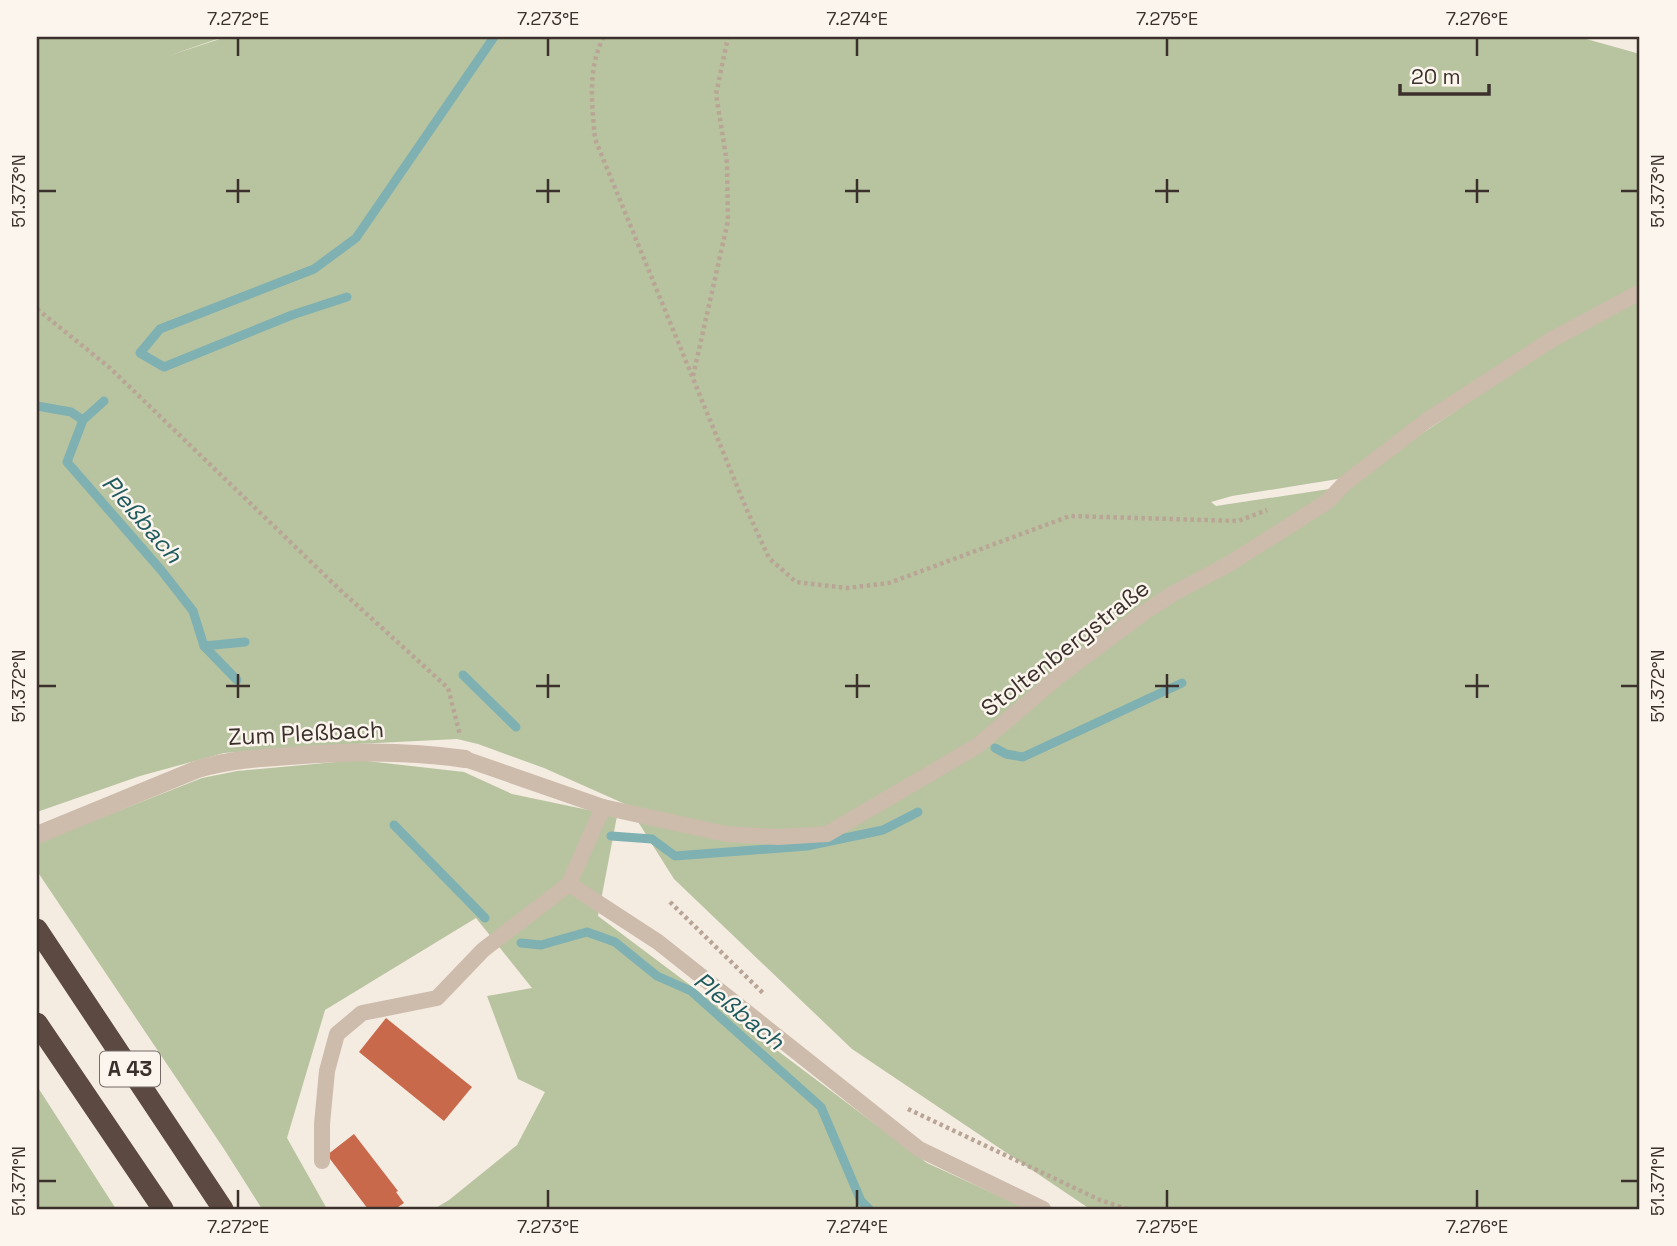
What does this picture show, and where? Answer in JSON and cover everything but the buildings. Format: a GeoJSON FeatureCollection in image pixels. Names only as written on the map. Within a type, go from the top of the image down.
{"type":"FeatureCollection","features":[{"type":"Feature","properties":{"kind":"highway","name":"A 43"},"geometry":{"type":"LineString","coordinates":[[37,929],[223,1209]]}},
{"type":"Feature","properties":{"kind":"highway","name":"A 43"},"geometry":{"type":"LineString","coordinates":[[37,1023],[163,1209]]}},
{"type":"Feature","properties":{"kind":"street","name":"Zum Pleßbach"},"geometry":{"type":"LineString","coordinates":[[37,835],[198,769],[224,761],[352,751],[431,754],[465,759]]}},
{"type":"Feature","properties":{"kind":"lane","name":"Stoltenbergstraße"},"geometry":{"type":"LineString","coordinates":[[465,759],[603,807],[726,834],[778,837],[827,834],[977,746],[1059,676],[1146,611],[1229,564],[1328,501],[1344,484],[1426,421],[1551,340],[1640,292]]}},
{"type":"Feature","properties":{"kind":"lane"},"geometry":{"type":"LineString","coordinates":[[322,1161],[327,1072],[337,1034],[362,1013],[437,998],[483,950],[569,884],[603,807]]}},
{"type":"Feature","properties":{"kind":"lane"},"geometry":{"type":"LineString","coordinates":[[569,884],[658,942],[919,1149],[1043,1209]]}},
{"type":"Feature","properties":{"kind":"path"},"geometry":{"type":"LineString","coordinates":[[604,37],[597,49],[591,98],[595,139],[769,558],[796,582],[847,589],[889,583],[1070,516],[1238,521],[1278,507]]}},
{"type":"Feature","properties":{"kind":"path"},"geometry":{"type":"LineString","coordinates":[[693,378],[728,221],[727,163],[716,94],[728,37]]}},
{"type":"Feature","properties":{"kind":"path"},"geometry":{"type":"LineString","coordinates":[[37,309],[110,368],[327,578],[448,688],[465,759]]}},
{"type":"Feature","properties":{"kind":"path"},"geometry":{"type":"LineString","coordinates":[[670,902],[770,1000]]}},
{"type":"Feature","properties":{"kind":"path"},"geometry":{"type":"LineString","coordinates":[[904,1107],[1100,1200],[1127,1209]]}},
{"type":"Feature","properties":{"kind":"green space"},"geometry":{"type":"Polygon","coordinates":[[[37,37],[223,37],[168,56],[226,37],[1579,37],[1640,54],[1640,287],[1344,478],[1232,496],[1211,502],[1216,506],[1336,488],[1228,560],[975,743],[825,829],[725,831],[634,808],[544,768],[457,739],[224,753],[140,776],[37,812],[37,37]]]}},
{"type":"Feature","properties":{"kind":"green space"},"geometry":{"type":"Polygon","coordinates":[[[1640,298],[1640,1209],[1090,1209],[852,1049],[674,879],[635,817],[828,837],[904,795],[1095,654],[1555,344],[1640,298]]]}},
{"type":"Feature","properties":{"kind":"green space"},"geometry":{"type":"Polygon","coordinates":[[[358,760],[464,772],[512,794],[617,816],[598,916],[927,1163],[1027,1209],[434,1209],[517,1145],[545,1092],[518,1079],[487,996],[532,988],[476,918],[325,1010],[287,1138],[327,1209],[262,1209],[37,871],[37,843],[202,778],[237,771],[358,760]]]}},
{"type":"Feature","properties":{"kind":"green space"},"geometry":{"type":"Polygon","coordinates":[[[37,1086],[116,1209],[37,1209],[37,1086]]]}},
{"type":"Feature","properties":{"kind":"waterway"},"geometry":{"type":"LineString","coordinates":[[347,297],[292,315],[164,367],[140,353],[160,329],[314,269],[356,238],[494,37]]}},
{"type":"Feature","properties":{"kind":"waterway"},"geometry":{"type":"LineString","coordinates":[[83,420],[104,401]]}},
{"type":"Feature","properties":{"kind":"waterway","name":"Pleßbach"},"geometry":{"type":"LineString","coordinates":[[37,406],[71,412],[83,420],[67,462],[193,611],[204,646],[237,680]]}},
{"type":"Feature","properties":{"kind":"waterway"},"geometry":{"type":"LineString","coordinates":[[204,646],[245,642]]}},
{"type":"Feature","properties":{"kind":"waterway"},"geometry":{"type":"LineString","coordinates":[[463,675],[516,727]]}},
{"type":"Feature","properties":{"kind":"waterway"},"geometry":{"type":"LineString","coordinates":[[995,748],[1006,754],[1023,757],[1182,683]]}},
{"type":"Feature","properties":{"kind":"waterway"},"geometry":{"type":"LineString","coordinates":[[611,836],[652,839],[675,856],[807,846],[883,830],[918,812]]}},
{"type":"Feature","properties":{"kind":"waterway","name":"Pleßbach"},"geometry":{"type":"LineString","coordinates":[[394,825],[485,918]]}},
{"type":"Feature","properties":{"kind":"waterway","name":"Pleßbach"},"geometry":{"type":"LineString","coordinates":[[521,943],[541,945],[587,932],[615,942],[657,976],[691,991],[821,1107],[861,1201],[869,1209]]}}]}
